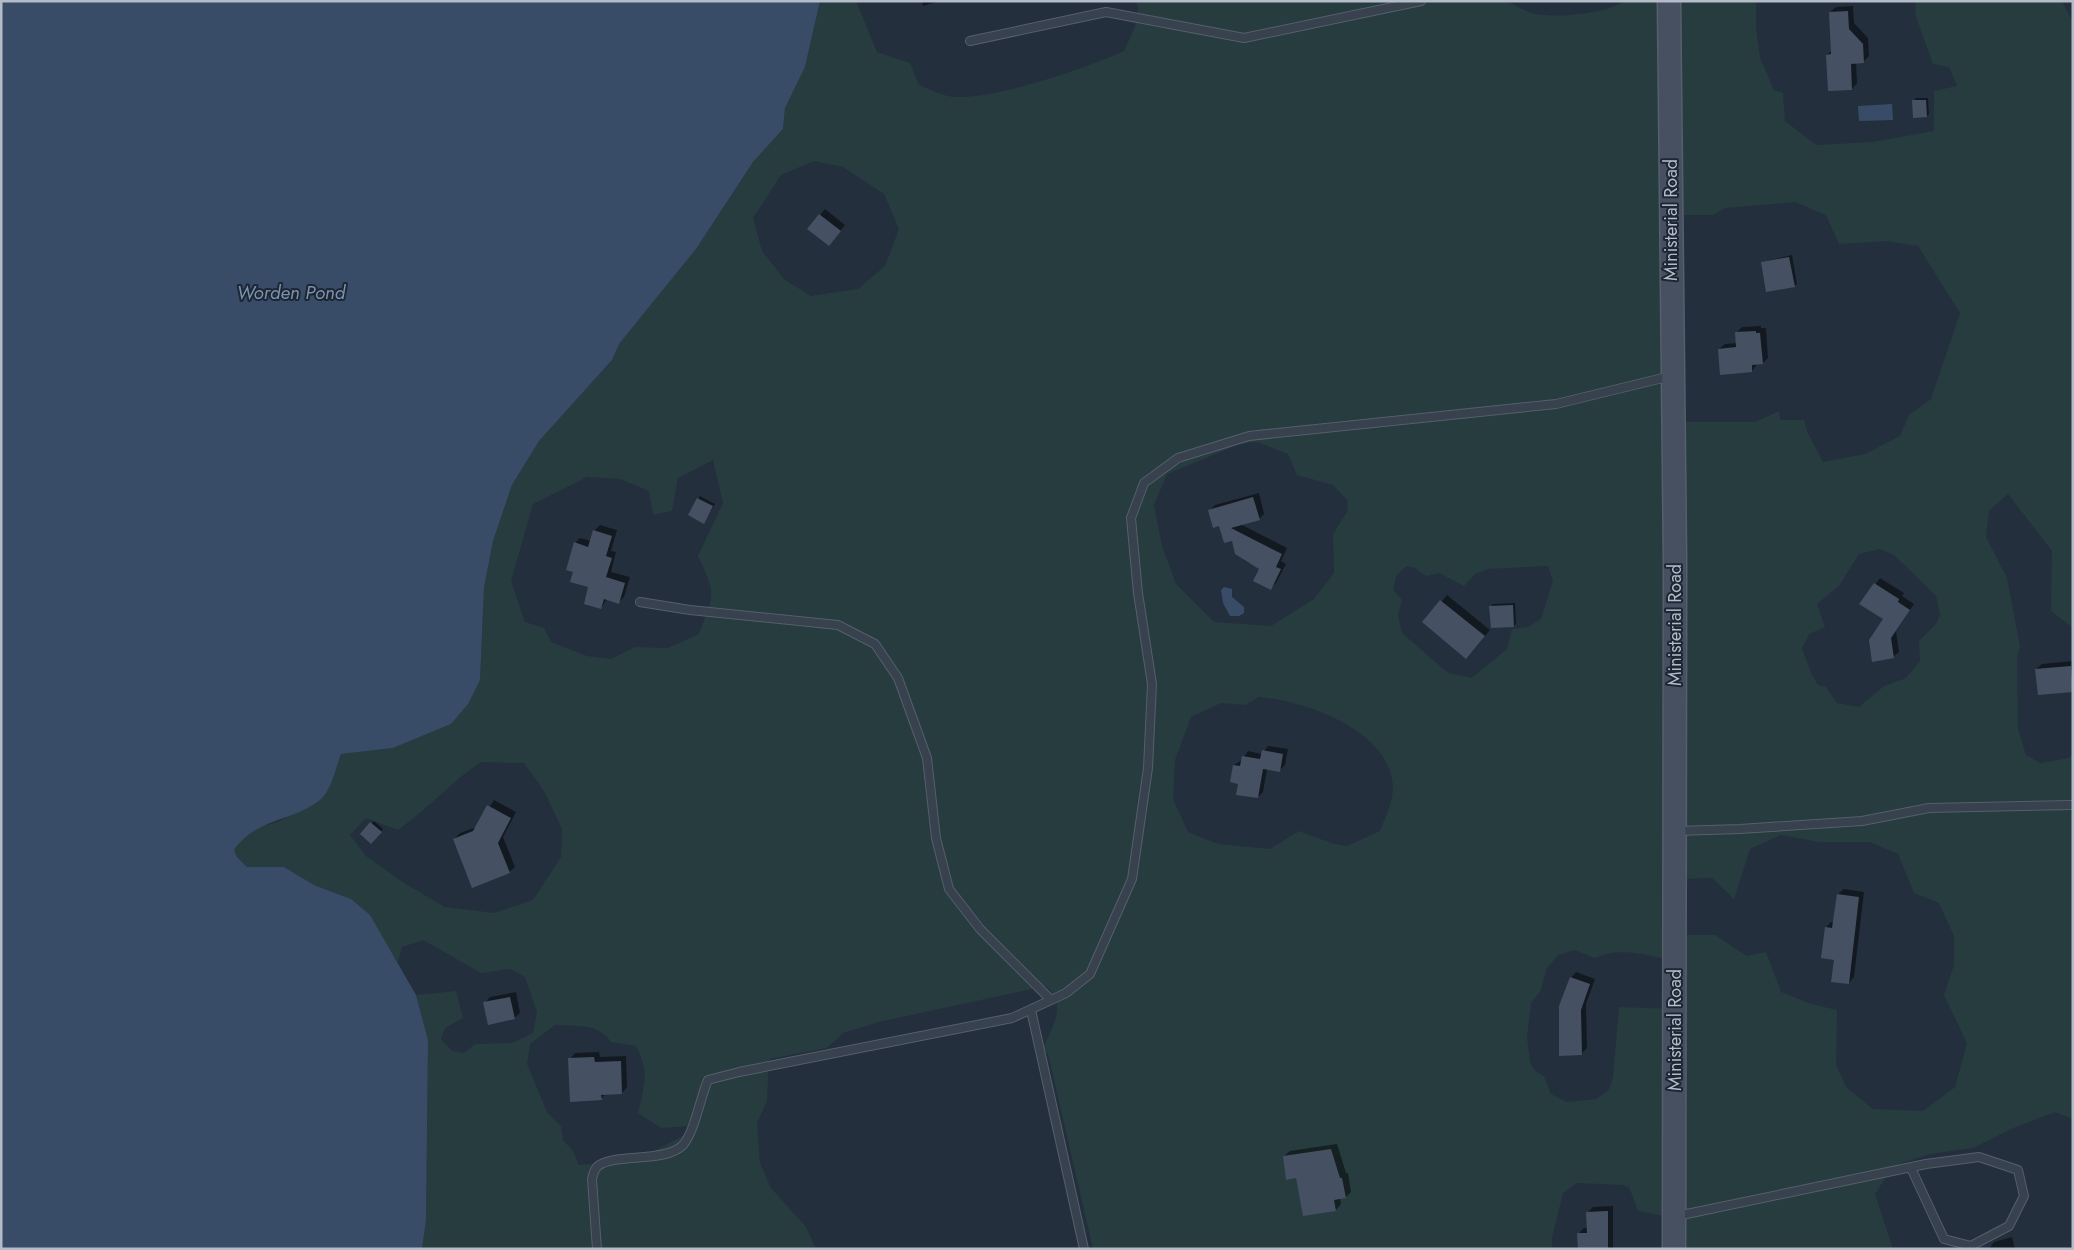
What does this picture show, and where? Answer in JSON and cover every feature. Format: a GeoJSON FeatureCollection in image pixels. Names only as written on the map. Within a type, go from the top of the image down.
{"type":"FeatureCollection","features":[{"type":"Feature","properties":{"kind":"main road","name":"Ministerial Road"},"geometry":{"type":"LineString","coordinates":[[1669,1],[1675,831],[1676,1216],[1674,1249]]}},
{"type":"Feature","properties":{"kind":"lane"},"geometry":{"type":"LineString","coordinates":[[970,41],[1106,12],[1244,38],[1421,1]]}},
{"type":"Feature","properties":{"kind":"lane"},"geometry":{"type":"LineString","coordinates":[[597,1249],[592,1180],[594,1172],[604,1163],[672,1153],[682,1145],[689,1135],[708,1080],[739,1072],[1012,1018],[1066,993],[1090,974],[1132,879],[1148,768],[1152,684],[1138,593],[1131,518],[1144,483],[1178,458],[1249,436],[1556,404],[1673,376]]}},
{"type":"Feature","properties":{"kind":"lane"},"geometry":{"type":"LineString","coordinates":[[640,602],[690,610],[838,626],[875,644],[898,678],[927,758],[936,838],[949,889],[980,929],[1051,1000]]}},
{"type":"Feature","properties":{"kind":"lane"},"geometry":{"type":"LineString","coordinates":[[1675,831],[1740,829],[1862,820],[1928,808],[2073,805]]}},
{"type":"Feature","properties":{"kind":"lane"},"geometry":{"type":"LineString","coordinates":[[1031,1010],[1084,1249]]}},
{"type":"Feature","properties":{"kind":"lane"},"geometry":{"type":"LineString","coordinates":[[1676,1216],[1911,1168],[1978,1157],[2018,1170],[2024,1196],[2009,1226],[1971,1246],[1944,1240],[1911,1168]]}},
{"type":"Feature","properties":{"kind":"green space"},"geometry":{"type":"Polygon","coordinates":[[[820,1],[856,1],[877,52],[910,63],[919,85],[944,95],[964,97],[986,95],[1036,82],[1087,66],[1124,51],[1137,20],[1138,7],[1136,1],[1506,1],[1536,14],[1569,15],[1606,9],[1625,1],[1756,1],[1756,28],[1760,58],[1774,90],[1783,93],[1785,121],[1816,145],[1872,142],[1934,131],[1934,91],[1957,86],[1949,67],[1933,64],[1916,17],[1915,1],[2062,1],[2073,23],[2073,628],[2051,611],[2052,551],[2008,494],[1989,511],[1986,537],[2007,578],[2020,646],[2017,660],[2018,729],[2026,755],[2040,763],[2069,758],[2073,753],[2073,1119],[2055,1112],[2011,1129],[1973,1148],[1930,1154],[1893,1166],[1875,1194],[1893,1249],[1675,1249],[1675,1218],[1638,1211],[1629,1187],[1577,1183],[1563,1193],[1552,1237],[1552,1249],[1093,1249],[1048,1054],[1042,1050],[1056,1017],[1057,1009],[1053,994],[1046,986],[879,1022],[843,1033],[827,1048],[769,1059],[767,1101],[757,1123],[760,1163],[771,1188],[806,1227],[816,1249],[422,1249],[426,1220],[428,1040],[416,995],[456,991],[463,1018],[445,1028],[441,1039],[452,1051],[464,1053],[475,1044],[512,1043],[533,1033],[537,1012],[525,977],[510,969],[481,973],[423,940],[402,947],[398,962],[351,899],[314,885],[284,867],[247,867],[237,857],[234,850],[243,837],[256,828],[278,822],[326,792],[341,754],[393,748],[451,724],[480,680],[484,588],[493,541],[512,485],[539,441],[612,360],[619,344],[696,249],[753,162],[783,129],[785,108],[805,67],[820,1]],[[814,161],[781,175],[753,218],[762,251],[785,280],[811,296],[858,289],[885,266],[899,229],[884,194],[843,167],[814,161]],[[1795,202],[1725,208],[1713,215],[1674,215],[1673,422],[1755,422],[1779,411],[1780,420],[1804,420],[1807,431],[1823,462],[1865,454],[1900,436],[1909,415],[1931,399],[1960,313],[1918,246],[1887,241],[1839,244],[1826,215],[1795,202]],[[1257,442],[1240,444],[1167,474],[1154,505],[1162,546],[1176,584],[1214,622],[1271,626],[1314,599],[1334,573],[1333,534],[1348,510],[1347,500],[1333,485],[1297,475],[1288,454],[1257,442]],[[713,460],[678,478],[672,511],[653,515],[649,491],[620,479],[587,477],[533,504],[511,581],[525,622],[544,628],[551,642],[587,656],[611,659],[635,647],[668,648],[699,634],[708,610],[711,587],[698,556],[723,503],[713,460]],[[1879,549],[1859,554],[1839,586],[1817,604],[1825,627],[1809,634],[1802,648],[1811,673],[1818,685],[1826,687],[1837,703],[1859,707],[1884,686],[1906,678],[1920,661],[1919,641],[1936,624],[1940,614],[1936,596],[1894,555],[1879,549]],[[1407,566],[1396,576],[1393,590],[1402,600],[1398,615],[1402,633],[1448,673],[1472,678],[1507,649],[1512,629],[1528,627],[1541,619],[1553,581],[1548,566],[1488,569],[1475,574],[1464,586],[1439,573],[1426,576],[1415,568],[1407,566]],[[1259,697],[1245,705],[1221,703],[1191,717],[1175,760],[1173,799],[1188,832],[1218,844],[1270,849],[1299,831],[1334,844],[1347,846],[1380,831],[1393,792],[1392,779],[1386,761],[1374,745],[1339,720],[1298,704],[1259,697]],[[481,762],[398,830],[366,818],[350,835],[366,856],[404,883],[445,907],[494,913],[533,900],[561,857],[562,829],[544,791],[524,763],[481,762]],[[1781,835],[1750,849],[1734,899],[1712,878],[1677,879],[1676,935],[1715,935],[1747,956],[1766,952],[1781,992],[1811,1004],[1837,1010],[1836,1064],[1846,1087],[1873,1109],[1923,1111],[1955,1087],[1967,1043],[1944,995],[1954,965],[1954,936],[1939,903],[1914,893],[1898,854],[1870,842],[1819,842],[1781,835]],[[1575,950],[1558,955],[1547,968],[1540,992],[1531,1003],[1527,1037],[1530,1062],[1534,1070],[1544,1076],[1551,1094],[1567,1102],[1596,1099],[1609,1090],[1613,1077],[1619,1007],[1674,1009],[1676,961],[1625,952],[1605,954],[1595,958],[1575,950]],[[555,1025],[530,1044],[527,1064],[547,1112],[561,1126],[563,1140],[573,1151],[579,1165],[637,1160],[696,1129],[690,1126],[661,1128],[638,1113],[644,1087],[644,1072],[636,1046],[611,1042],[593,1028],[555,1025]]]}},
{"type":"Feature","properties":{"kind":"water","name":"Worden Pond"},"geometry":{"type":"Polygon","coordinates":[[[1,1],[820,1],[805,67],[785,108],[783,129],[753,162],[696,249],[619,344],[612,360],[539,441],[512,485],[493,541],[484,588],[480,680],[468,704],[451,724],[393,748],[341,754],[330,785],[320,800],[298,813],[263,826],[243,840],[234,850],[237,857],[247,867],[284,867],[314,885],[351,899],[370,915],[416,995],[428,1040],[426,1220],[422,1249],[1,1249],[1,1]]]}},
{"type":"Feature","properties":{"kind":"water"},"geometry":{"type":"Polygon","coordinates":[[[1892,104],[1893,120],[1859,121],[1858,106],[1892,104]]]}},
{"type":"Feature","properties":{"kind":"water"},"geometry":{"type":"Polygon","coordinates":[[[1224,587],[1232,589],[1232,597],[1244,607],[1244,613],[1239,616],[1230,616],[1223,603],[1221,590],[1224,587]]]}},
{"type":"Feature","properties":{"kind":"building"},"geometry":{"type":"Polygon","coordinates":[[[1848,11],[1849,29],[1863,44],[1864,63],[1851,64],[1852,90],[1828,91],[1826,55],[1831,54],[1829,12],[1848,11]]]}},
{"type":"Feature","properties":{"kind":"building"},"geometry":{"type":"Polygon","coordinates":[[[1912,100],[1926,100],[1927,117],[1913,118],[1912,100]]]}},
{"type":"Feature","properties":{"kind":"building"},"geometry":{"type":"Polygon","coordinates":[[[819,214],[841,231],[829,246],[807,229],[819,214]]]}},
{"type":"Feature","properties":{"kind":"building"},"geometry":{"type":"Polygon","coordinates":[[[1789,257],[1795,287],[1766,292],[1761,262],[1789,257]]]}},
{"type":"Feature","properties":{"kind":"building"},"geometry":{"type":"Polygon","coordinates":[[[1756,331],[1756,333],[1760,333],[1763,364],[1752,365],[1752,372],[1720,375],[1718,349],[1736,347],[1735,332],[1756,331]]]}},
{"type":"Feature","properties":{"kind":"building"},"geometry":{"type":"Polygon","coordinates":[[[1253,497],[1260,520],[1231,528],[1282,554],[1276,567],[1281,569],[1271,590],[1253,581],[1259,569],[1235,554],[1232,541],[1224,543],[1219,526],[1213,528],[1208,510],[1253,497]]]}},
{"type":"Feature","properties":{"kind":"building"},"geometry":{"type":"Polygon","coordinates":[[[697,498],[713,506],[704,524],[688,515],[697,498]]]}},
{"type":"Feature","properties":{"kind":"building"},"geometry":{"type":"Polygon","coordinates":[[[593,530],[612,536],[606,556],[612,558],[606,577],[625,583],[619,604],[604,599],[601,609],[584,604],[588,587],[570,582],[573,572],[566,570],[574,542],[588,547],[593,530]]]}},
{"type":"Feature","properties":{"kind":"building"},"geometry":{"type":"Polygon","coordinates":[[[1874,583],[1899,599],[1898,602],[1910,610],[1891,638],[1894,658],[1872,662],[1869,640],[1883,619],[1859,604],[1874,583]]]}},
{"type":"Feature","properties":{"kind":"building"},"geometry":{"type":"Polygon","coordinates":[[[1440,600],[1485,636],[1466,659],[1422,622],[1440,600]]]}},
{"type":"Feature","properties":{"kind":"building"},"geometry":{"type":"Polygon","coordinates":[[[1513,605],[1514,627],[1491,628],[1489,606],[1513,605]]]}},
{"type":"Feature","properties":{"kind":"building"},"geometry":{"type":"Polygon","coordinates":[[[2071,666],[2073,692],[2038,695],[2035,669],[2071,666]]]}},
{"type":"Feature","properties":{"kind":"building"},"geometry":{"type":"Polygon","coordinates":[[[1262,750],[1283,754],[1280,772],[1263,769],[1258,798],[1236,795],[1238,784],[1230,782],[1233,765],[1240,766],[1242,756],[1260,759],[1262,750]]]}},
{"type":"Feature","properties":{"kind":"building"},"geometry":{"type":"Polygon","coordinates":[[[487,805],[511,818],[498,843],[510,873],[472,888],[453,839],[473,831],[487,805]]]}},
{"type":"Feature","properties":{"kind":"building"},"geometry":{"type":"Polygon","coordinates":[[[370,822],[382,832],[371,844],[360,834],[370,822]]]}},
{"type":"Feature","properties":{"kind":"building"},"geometry":{"type":"Polygon","coordinates":[[[1837,894],[1859,897],[1849,984],[1831,982],[1834,960],[1821,958],[1825,927],[1832,928],[1837,894]]]}},
{"type":"Feature","properties":{"kind":"building"},"geometry":{"type":"Polygon","coordinates":[[[1570,977],[1590,984],[1581,1010],[1582,1055],[1559,1056],[1559,1006],[1570,977]]]}},
{"type":"Feature","properties":{"kind":"building"},"geometry":{"type":"Polygon","coordinates":[[[510,997],[515,1019],[488,1025],[483,1002],[510,997]]]}},
{"type":"Feature","properties":{"kind":"building"},"geometry":{"type":"Polygon","coordinates":[[[594,1057],[595,1062],[621,1061],[622,1094],[601,1095],[602,1100],[570,1102],[568,1058],[594,1057]]]}},
{"type":"Feature","properties":{"kind":"building"},"geometry":{"type":"Polygon","coordinates":[[[1331,1149],[1340,1178],[1342,1178],[1346,1198],[1334,1200],[1336,1211],[1303,1216],[1296,1178],[1286,1180],[1283,1156],[1331,1149]]]}},
{"type":"Feature","properties":{"kind":"building"},"geometry":{"type":"Polygon","coordinates":[[[1608,1211],[1608,1249],[1578,1249],[1577,1233],[1587,1233],[1586,1212],[1608,1211]]]}}]}
